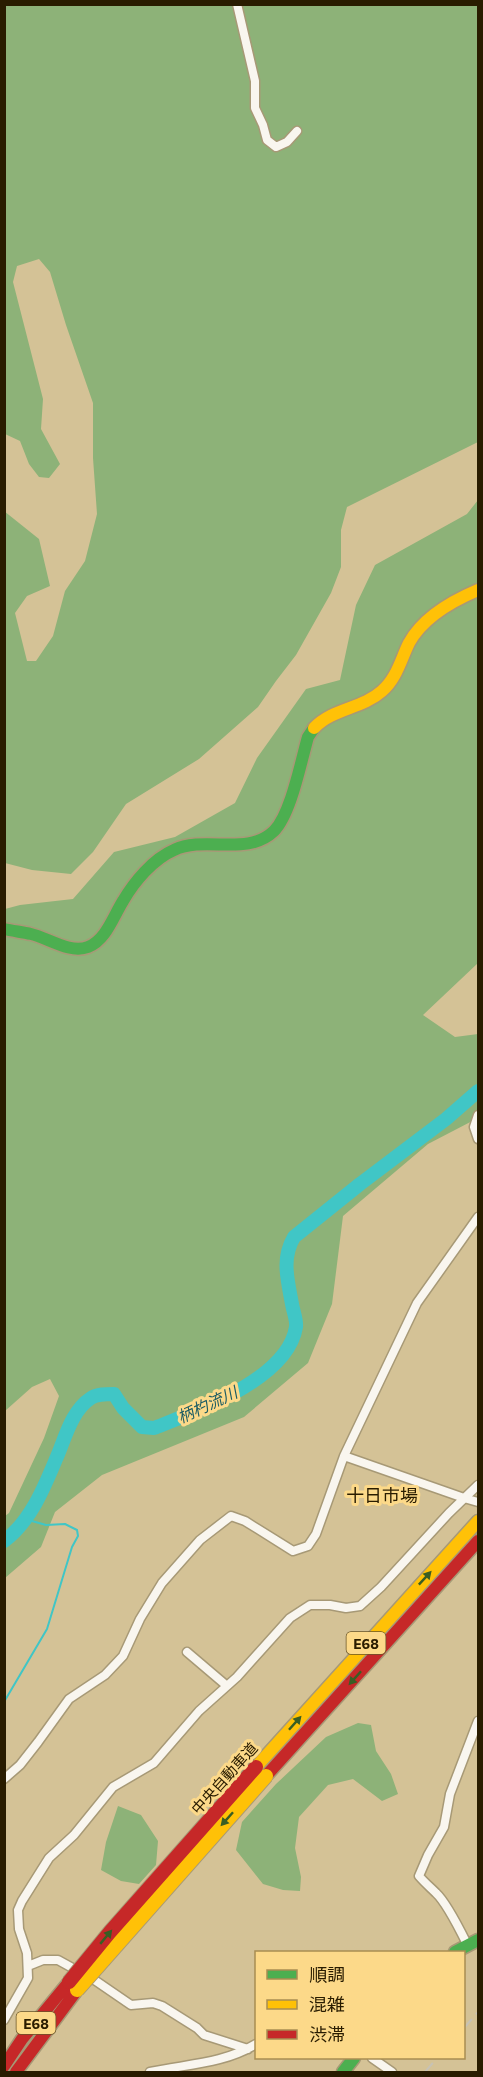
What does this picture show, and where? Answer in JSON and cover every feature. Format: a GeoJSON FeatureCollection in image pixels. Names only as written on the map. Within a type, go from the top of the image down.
{"type":"FeatureCollection","features":[{"type":"Feature","properties":{"kind":"main road"},"geometry":{"type":"LineString","coordinates":[[4,929],[30,934],[60,945],[81,949],[88,947],[101,937],[134,886],[155,864],[173,850],[195,843],[209,842],[239,846],[253,844],[274,833],[286,813],[308,737],[314,727],[331,713],[373,699],[384,690],[415,633],[423,624],[456,600],[478,590]]}},
{"type":"Feature","properties":{"kind":"main road","name":"中央自動車道"},"geometry":{"type":"LineString","coordinates":[[261,1772],[368,1641],[478,1521]]}},
{"type":"Feature","properties":{"kind":"main road","name":"中央自動車道"},"geometry":{"type":"LineString","coordinates":[[16,2073],[110,1932],[478,1541]]}},
{"type":"Feature","properties":{"kind":"main road"},"geometry":{"type":"LineString","coordinates":[[459,1951],[473,1943]]}},
{"type":"Feature","properties":{"kind":"main road","name":"中央自動車道"},"geometry":{"type":"LineString","coordinates":[[4,2066],[22,2039],[73,1986]]}},
{"type":"Feature","properties":{"kind":"main road"},"geometry":{"type":"LineString","coordinates":[[343,2073],[353,2059]]}},
{"type":"Feature","properties":{"kind":"street"},"geometry":{"type":"LineString","coordinates":[[237,4],[255,81],[255,108],[267,140],[276,147],[281,146],[297,131]]}},
{"type":"Feature","properties":{"kind":"street"},"geometry":{"type":"LineString","coordinates":[[478,1115],[474,1127],[478,1139]]}},
{"type":"Feature","properties":{"kind":"street"},"geometry":{"type":"LineString","coordinates":[[4,1779],[32,1750],[69,1699],[105,1675],[123,1656],[145,1610],[162,1583],[200,1540],[231,1516],[245,1521],[293,1551],[308,1546],[316,1533],[344,1456],[417,1303],[478,1217]]}},
{"type":"Feature","properties":{"kind":"street"},"geometry":{"type":"LineString","coordinates":[[344,1456],[478,1502]]}},
{"type":"Feature","properties":{"kind":"street"},"geometry":{"type":"LineString","coordinates":[[4,2020],[28,1978],[27,1953],[19,1929],[18,1910],[48,1858],[74,1835],[113,1787],[154,1763],[199,1711],[226,1686],[290,1617],[310,1605],[320,1604],[345,1608],[360,1606],[478,1485]]}},
{"type":"Feature","properties":{"kind":"street"},"geometry":{"type":"LineString","coordinates":[[187,1652],[226,1686]]}},
{"type":"Feature","properties":{"kind":"street"},"geometry":{"type":"LineString","coordinates":[[473,1943],[460,1930],[437,1894],[419,1876],[444,1827],[450,1794],[478,1721]]}},
{"type":"Feature","properties":{"kind":"street"},"geometry":{"type":"LineString","coordinates":[[28,1966],[43,1960],[58,1960],[96,1981],[131,2005],[162,2006],[204,2035],[248,2049]]}},
{"type":"Feature","properties":{"kind":"street"},"geometry":{"type":"LineString","coordinates":[[150,2073],[196,2066],[234,2055],[255,2045]]}},
{"type":"Feature","properties":{"kind":"street"},"geometry":{"type":"LineString","coordinates":[[373,2059],[392,2073]]}},
{"type":"Feature","properties":{"kind":"green space"},"geometry":{"type":"Polygon","coordinates":[[[5,5],[478,5],[478,442],[347,507],[341,530],[341,567],[331,593],[296,655],[258,707],[199,759],[126,804],[93,852],[71,874],[32,870],[5,863],[4,511],[39,539],[50,586],[27,596],[15,613],[27,661],[36,661],[53,636],[65,591],[85,561],[97,514],[93,458],[93,403],[50,272],[39,259],[17,266],[13,282],[43,399],[41,429],[60,464],[49,478],[39,477],[29,464],[20,441],[5,434],[5,5]]]}},
{"type":"Feature","properties":{"kind":"green space"},"geometry":{"type":"Polygon","coordinates":[[[478,500],[478,963],[423,1015],[455,1037],[478,1034],[478,1118],[428,1144],[343,1216],[332,1304],[308,1363],[244,1417],[102,1475],[55,1512],[41,1547],[5,1578],[5,1516],[9,1513],[44,1438],[59,1396],[50,1379],[32,1387],[5,1411],[5,909],[73,899],[114,852],[175,837],[235,803],[257,758],[306,689],[340,680],[356,605],[375,565],[467,514],[478,500]]]}},
{"type":"Feature","properties":{"kind":"green space"},"geometry":{"type":"Polygon","coordinates":[[[358,1723],[371,1725],[376,1751],[391,1774],[398,1794],[382,1801],[353,1779],[328,1785],[299,1817],[295,1848],[301,1877],[300,1891],[283,1890],[263,1884],[236,1850],[242,1822],[276,1784],[326,1737],[358,1723]]]}},
{"type":"Feature","properties":{"kind":"green space"},"geometry":{"type":"Polygon","coordinates":[[[118,1806],[141,1815],[158,1841],[156,1865],[139,1884],[121,1881],[101,1870],[106,1842],[118,1806]]]}},
{"type":"Feature","properties":{"kind":"waterway","name":"柄杓流川"},"geometry":{"type":"LineString","coordinates":[[4,1541],[29,1514],[78,1410],[91,1398],[114,1394],[123,1408],[142,1427],[154,1428],[238,1391],[276,1362],[289,1346],[296,1327],[287,1270],[288,1254],[294,1237],[446,1119],[478,1091]]}},
{"type":"Feature","properties":{"kind":"waterway"},"geometry":{"type":"LineString","coordinates":[[4,1702],[47,1629],[72,1547],[78,1536],[77,1530],[65,1524],[46,1525],[25,1519]]}},
{"type":"Feature","properties":{"kind":"railway"},"geometry":{"type":"LineString","coordinates":[[465,2027],[478,2012]]}},
{"type":"Feature","properties":{"kind":"railway"},"geometry":{"type":"LineString","coordinates":[[425,2072],[436,2059]]}},
{"type":"Feature","properties":{"kind":"traffic: fast"},"geometry":{"type":"LineString","coordinates":[[4,929],[31,934],[67,947],[81,949],[88,947],[104,934],[138,879],[166,854],[186,846],[251,843],[263,839],[274,831],[286,813],[308,737],[314,728]]}},
{"type":"Feature","properties":{"kind":"traffic: fast"},"geometry":{"type":"LineString","coordinates":[[457,1951],[478,1940]]}},
{"type":"Feature","properties":{"kind":"traffic: fast"},"geometry":{"type":"LineString","coordinates":[[343,2072],[353,2059]]}},
{"type":"Feature","properties":{"kind":"traffic: slow"},"geometry":{"type":"LineString","coordinates":[[314,728],[330,716],[366,702],[382,691],[391,680],[409,643],[422,625],[448,605],[478,590]]}},
{"type":"Feature","properties":{"kind":"traffic: slow"},"geometry":{"type":"LineString","coordinates":[[256,1767],[478,1521]]}},
{"type":"Feature","properties":{"kind":"traffic: slow"},"geometry":{"type":"LineString","coordinates":[[77,1990],[266,1776]]}},
{"type":"Feature","properties":{"kind":"traffic: jam"},"geometry":{"type":"LineString","coordinates":[[266,1776],[478,1541]]}},
{"type":"Feature","properties":{"kind":"traffic: jam"},"geometry":{"type":"LineString","coordinates":[[69,1982],[110,1932],[256,1767]]}},
{"type":"Feature","properties":{"kind":"traffic: jam"},"geometry":{"type":"LineString","coordinates":[[4,2066],[22,2039],[69,1982]]}},
{"type":"Feature","properties":{"kind":"traffic: jam"},"geometry":{"type":"LineString","coordinates":[[16,2072],[77,1990]]}},
{"type":"Feature","properties":{"kind":"district","name":"十日市場"},"geometry":{"type":"Point","coordinates":[382,1495]}}]}
